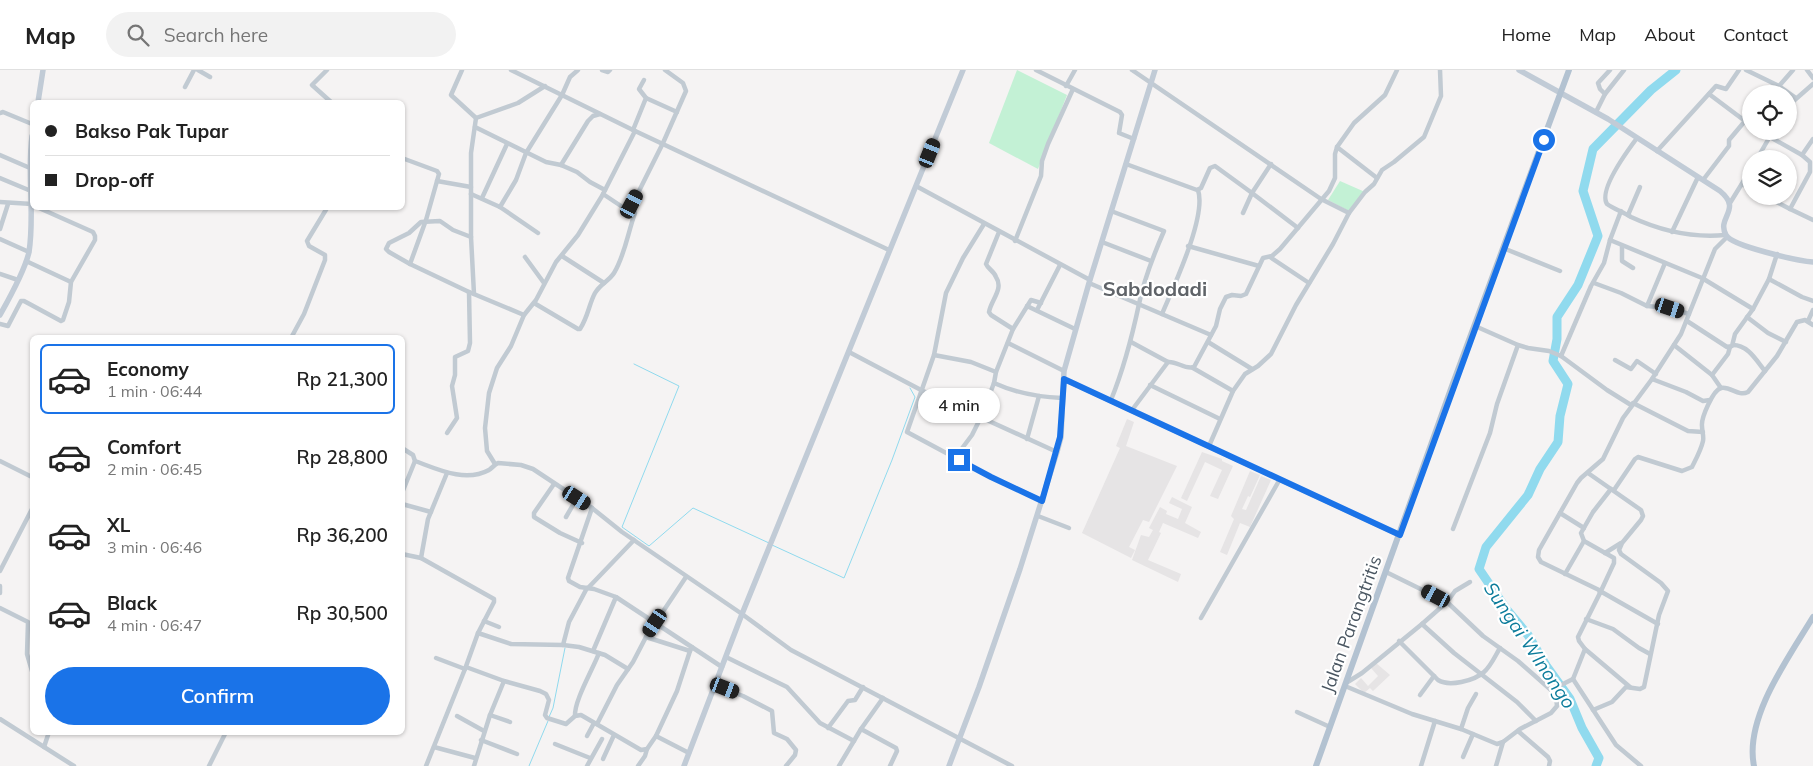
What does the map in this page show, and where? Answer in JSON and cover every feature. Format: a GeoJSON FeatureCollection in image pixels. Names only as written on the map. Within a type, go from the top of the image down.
{"type":"FeatureCollection","features":[{"type":"Feature","properties":{"kind":"main road","name":"Jalan Parangtritis"},"geometry":{"type":"LineString","coordinates":[[1316,766],[1569,70]]}},
{"type":"Feature","properties":{"kind":"main road"},"geometry":{"type":"LineString","coordinates":[[1754,766],[1752,759],[1759,715],[1778,675],[1813,617]]}},
{"type":"Feature","properties":{"kind":"street"},"geometry":{"type":"LineString","coordinates":[[38,100],[43,70]]}},
{"type":"Feature","properties":{"kind":"street"},"geometry":{"type":"LineString","coordinates":[[185,87],[194,70]]}},
{"type":"Feature","properties":{"kind":"street"},"geometry":{"type":"LineString","coordinates":[[198,70],[210,77]]}},
{"type":"Feature","properties":{"kind":"street"},"geometry":{"type":"LineString","coordinates":[[327,70],[312,85],[328,100]]}},
{"type":"Feature","properties":{"kind":"street"},"geometry":{"type":"LineString","coordinates":[[462,70],[451,92],[451,96],[476,118]]}},
{"type":"Feature","properties":{"kind":"street"},"geometry":{"type":"LineString","coordinates":[[511,70],[663,144],[890,250]]}},
{"type":"Feature","properties":{"kind":"street"},"geometry":{"type":"LineString","coordinates":[[500,207],[516,180],[526,153],[562,95],[570,77],[578,70]]}},
{"type":"Feature","properties":{"kind":"street"},"geometry":{"type":"LineString","coordinates":[[602,70],[608,72],[610,70]]}},
{"type":"Feature","properties":{"kind":"street"},"geometry":{"type":"LineString","coordinates":[[475,127],[546,162],[561,165],[577,172],[624,208],[632,206],[663,144],[686,91],[686,87],[678,78],[665,70]]}},
{"type":"Feature","properties":{"kind":"street"},"geometry":{"type":"LineString","coordinates":[[684,766],[742,614],[963,70]]}},
{"type":"Feature","properties":{"kind":"street"},"geometry":{"type":"LineString","coordinates":[[1036,70],[1120,112],[1122,115],[1119,133],[1134,139]]}},
{"type":"Feature","properties":{"kind":"street"},"geometry":{"type":"LineString","coordinates":[[1066,86],[1075,70]]}},
{"type":"Feature","properties":{"kind":"street"},"geometry":{"type":"LineString","coordinates":[[1132,70],[1321,199],[1349,213]]}},
{"type":"Feature","properties":{"kind":"street"},"geometry":{"type":"LineString","coordinates":[[950,766],[1038,516],[1057,452],[1060,437],[1064,371],[1089,282],[1155,70]]}},
{"type":"Feature","properties":{"kind":"street"},"geometry":{"type":"LineString","coordinates":[[1193,368],[1218,321],[1220,307],[1226,297],[1246,294],[1263,258],[1270,257],[1280,249],[1329,191],[1335,178],[1335,154],[1337,148],[1357,120],[1385,95],[1398,70]]}},
{"type":"Feature","properties":{"kind":"street"},"geometry":{"type":"LineString","coordinates":[[1209,446],[1233,391],[1242,377],[1272,352],[1309,283],[1334,244],[1349,213],[1365,192],[1374,184],[1382,170],[1422,140],[1426,134],[1441,96],[1440,70]]}},
{"type":"Feature","properties":{"kind":"street"},"geometry":{"type":"LineString","coordinates":[[1519,70],[1608,119],[1700,178],[1728,198],[1730,203]]}},
{"type":"Feature","properties":{"kind":"street"},"geometry":{"type":"LineString","coordinates":[[1605,94],[1598,84],[1610,70]]}},
{"type":"Feature","properties":{"kind":"street"},"geometry":{"type":"LineString","coordinates":[[1596,112],[1605,94],[1624,70]]}},
{"type":"Feature","properties":{"kind":"street"},"geometry":{"type":"LineString","coordinates":[[1657,151],[1716,86],[1726,89],[1738,70]]}},
{"type":"Feature","properties":{"kind":"street"},"geometry":{"type":"LineString","coordinates":[[1746,70],[1777,85]]}},
{"type":"Feature","properties":{"kind":"street"},"geometry":{"type":"LineString","coordinates":[[1780,85],[1792,70]]}},
{"type":"Feature","properties":{"kind":"street"},"geometry":{"type":"LineString","coordinates":[[1807,70],[1813,78]]}},
{"type":"Feature","properties":{"kind":"street"},"geometry":{"type":"LineString","coordinates":[[644,80],[639,89],[646,98],[677,112]]}},
{"type":"Feature","properties":{"kind":"street"},"geometry":{"type":"LineString","coordinates":[[1797,97],[1813,84]]}},
{"type":"Feature","properties":{"kind":"street"},"geometry":{"type":"LineString","coordinates":[[476,118],[518,103],[545,86]]}},
{"type":"Feature","properties":{"kind":"street"},"geometry":{"type":"LineString","coordinates":[[1014,241],[1041,176],[1042,161],[1048,144],[1073,89]]}},
{"type":"Feature","properties":{"kind":"street"},"geometry":{"type":"LineString","coordinates":[[1672,232],[1700,178],[1729,146],[1729,140],[1745,121],[1708,94]]}},
{"type":"Feature","properties":{"kind":"street"},"geometry":{"type":"LineString","coordinates":[[494,464],[487,451],[485,439],[489,393],[497,368],[510,346],[524,315],[534,303],[544,283],[578,235],[604,192],[634,130],[646,98]]}},
{"type":"Feature","properties":{"kind":"street"},"geometry":{"type":"LineString","coordinates":[[0,113],[3,112],[30,123]]}},
{"type":"Feature","properties":{"kind":"street"},"geometry":{"type":"LineString","coordinates":[[561,165],[588,121],[593,116],[601,114]]}},
{"type":"Feature","properties":{"kind":"street"},"geometry":{"type":"LineString","coordinates":[[447,433],[457,418],[452,383],[455,375],[455,357],[468,351],[470,343],[472,293],[471,153],[476,118]]}},
{"type":"Feature","properties":{"kind":"street"},"geometry":{"type":"LineString","coordinates":[[1637,138],[1618,165],[1605,197],[1607,204],[1653,226],[1672,232],[1726,236]]}},
{"type":"Feature","properties":{"kind":"street"},"geometry":{"type":"LineString","coordinates":[[1802,155],[1813,139]]}},
{"type":"Feature","properties":{"kind":"street"},"geometry":{"type":"LineString","coordinates":[[1775,140],[1802,155],[1811,165],[1808,176],[1790,209]]}},
{"type":"Feature","properties":{"kind":"street"},"geometry":{"type":"LineString","coordinates":[[482,198],[507,144]]}},
{"type":"Feature","properties":{"kind":"street"},"geometry":{"type":"LineString","coordinates":[[1337,148],[1361,164],[1377,178]]}},
{"type":"Feature","properties":{"kind":"street"},"geometry":{"type":"LineString","coordinates":[[0,155],[30,168]]}},
{"type":"Feature","properties":{"kind":"street"},"geometry":{"type":"LineString","coordinates":[[405,159],[438,172],[426,220],[410,264]]}},
{"type":"Feature","properties":{"kind":"street"},"geometry":{"type":"LineString","coordinates":[[1126,164],[1198,190]]}},
{"type":"Feature","properties":{"kind":"street"},"geometry":{"type":"LineString","coordinates":[[1243,213],[1252,193],[1271,164]]}},
{"type":"Feature","properties":{"kind":"street"},"geometry":{"type":"LineString","coordinates":[[1162,314],[1180,273],[1188,246],[1201,201],[1198,190],[1210,168],[1215,166],[1298,228]]}},
{"type":"Feature","properties":{"kind":"street"},"geometry":{"type":"LineString","coordinates":[[1808,176],[1813,179]]}},
{"type":"Feature","properties":{"kind":"street"},"geometry":{"type":"LineString","coordinates":[[0,178],[30,191]]}},
{"type":"Feature","properties":{"kind":"street"},"geometry":{"type":"LineString","coordinates":[[437,181],[471,187]]}},
{"type":"Feature","properties":{"kind":"street"},"geometry":{"type":"LineString","coordinates":[[1742,184],[1730,203],[1725,221],[1726,236],[1729,240],[1744,246],[1813,262]]}},
{"type":"Feature","properties":{"kind":"street"},"geometry":{"type":"LineString","coordinates":[[916,186],[1089,282],[1211,335]]}},
{"type":"Feature","properties":{"kind":"street"},"geometry":{"type":"LineString","coordinates":[[1628,215],[1640,187]]}},
{"type":"Feature","properties":{"kind":"street"},"geometry":{"type":"LineString","coordinates":[[471,194],[500,207],[538,233]]}},
{"type":"Feature","properties":{"kind":"street"},"geometry":{"type":"LineString","coordinates":[[0,202],[30,204]]}},
{"type":"Feature","properties":{"kind":"street"},"geometry":{"type":"LineString","coordinates":[[0,229],[8,204]]}},
{"type":"Feature","properties":{"kind":"street"},"geometry":{"type":"LineString","coordinates":[[1782,205],[1813,220]]}},
{"type":"Feature","properties":{"kind":"street"},"geometry":{"type":"LineString","coordinates":[[534,303],[579,329],[589,314],[591,302],[596,292],[613,274],[622,256],[635,213],[632,206]]}},
{"type":"Feature","properties":{"kind":"street"},"geometry":{"type":"LineString","coordinates":[[0,315],[26,261],[32,210]]}},
{"type":"Feature","properties":{"kind":"street"},"geometry":{"type":"LineString","coordinates":[[0,324],[8,326],[21,301],[62,321],[69,302],[71,282],[95,240],[95,236],[86,229],[43,210]]}},
{"type":"Feature","properties":{"kind":"street"},"geometry":{"type":"LineString","coordinates":[[292,335],[312,295],[325,260],[325,255],[309,246],[307,241],[326,210]]}},
{"type":"Feature","properties":{"kind":"street"},"geometry":{"type":"LineString","coordinates":[[1111,211],[1164,231],[1151,261],[1131,342],[1111,400]]}},
{"type":"Feature","properties":{"kind":"street"},"geometry":{"type":"LineString","coordinates":[[1560,355],[1591,286],[1604,263],[1621,211]]}},
{"type":"Feature","properties":{"kind":"street"},"geometry":{"type":"LineString","coordinates":[[471,237],[453,230],[440,221],[426,220],[420,222],[409,233],[386,246],[387,251],[410,264],[524,315]]}},
{"type":"Feature","properties":{"kind":"street"},"geometry":{"type":"LineString","coordinates":[[984,224],[946,293],[934,355],[907,432],[991,477],[1042,501]]}},
{"type":"Feature","properties":{"kind":"street"},"geometry":{"type":"LineString","coordinates":[[999,232],[986,264],[997,277],[999,288],[989,312],[1013,329]]}},
{"type":"Feature","properties":{"kind":"street"},"geometry":{"type":"LineString","coordinates":[[1658,624],[1599,590],[1542,563],[1538,557],[1541,547],[1581,478],[1599,464],[1606,455],[1615,433],[1632,404],[1656,374],[1674,345],[1690,314],[1702,278],[1715,249],[1726,236]]}},
{"type":"Feature","properties":{"kind":"street"},"geometry":{"type":"LineString","coordinates":[[0,239],[28,252]]}},
{"type":"Feature","properties":{"kind":"street"},"geometry":{"type":"LineString","coordinates":[[1610,240],[1702,278],[1754,309]]}},
{"type":"Feature","properties":{"kind":"street"},"geometry":{"type":"LineString","coordinates":[[1102,242],[1151,261]]}},
{"type":"Feature","properties":{"kind":"street"},"geometry":{"type":"LineString","coordinates":[[1188,246],[1259,266]]}},
{"type":"Feature","properties":{"kind":"street"},"geometry":{"type":"LineString","coordinates":[[1622,246],[1622,261],[1633,268]]}},
{"type":"Feature","properties":{"kind":"street"},"geometry":{"type":"LineString","coordinates":[[1503,248],[1560,271]]}},
{"type":"Feature","properties":{"kind":"street"},"geometry":{"type":"LineString","coordinates":[[1712,375],[1728,354],[1735,334],[1754,309],[1777,254]]}},
{"type":"Feature","properties":{"kind":"street"},"geometry":{"type":"LineString","coordinates":[[562,256],[604,283]]}},
{"type":"Feature","properties":{"kind":"street"},"geometry":{"type":"LineString","coordinates":[[526,257],[544,283]]}},
{"type":"Feature","properties":{"kind":"street"},"geometry":{"type":"LineString","coordinates":[[1270,257],[1309,283]]}},
{"type":"Feature","properties":{"kind":"street"},"geometry":{"type":"LineString","coordinates":[[26,261],[71,282]]}},
{"type":"Feature","properties":{"kind":"street"},"geometry":{"type":"LineString","coordinates":[[1648,306],[1665,263]]}},
{"type":"Feature","properties":{"kind":"street"},"geometry":{"type":"LineString","coordinates":[[1037,310],[1060,265]]}},
{"type":"Feature","properties":{"kind":"street"},"geometry":{"type":"LineString","coordinates":[[0,274],[18,280]]}},
{"type":"Feature","properties":{"kind":"street"},"geometry":{"type":"LineString","coordinates":[[1768,279],[1813,301]]}},
{"type":"Feature","properties":{"kind":"street"},"geometry":{"type":"LineString","coordinates":[[1594,283],[1648,306],[1669,308],[1690,314]]}},
{"type":"Feature","properties":{"kind":"street"},"geometry":{"type":"LineString","coordinates":[[960,451],[975,430],[981,417],[1013,329],[1032,300],[1041,303]]}},
{"type":"Feature","properties":{"kind":"street"},"geometry":{"type":"LineString","coordinates":[[1027,306],[1075,329]]}},
{"type":"Feature","properties":{"kind":"street"},"geometry":{"type":"LineString","coordinates":[[1808,321],[1813,310]]}},
{"type":"Feature","properties":{"kind":"street"},"geometry":{"type":"LineString","coordinates":[[1747,317],[1768,333],[1786,342]]}},
{"type":"Feature","properties":{"kind":"street"},"geometry":{"type":"LineString","coordinates":[[1674,345],[1712,375],[1721,388],[1740,394],[1745,393],[1765,370],[1786,342],[1797,322],[1802,320],[1808,321],[1813,325]]}},
{"type":"Feature","properties":{"kind":"street"},"geometry":{"type":"LineString","coordinates":[[1687,321],[1731,346],[1739,344],[1765,370]]}},
{"type":"Feature","properties":{"kind":"street"},"geometry":{"type":"LineString","coordinates":[[1475,326],[1518,345],[1560,355],[1607,390],[1632,404],[1688,431],[1703,432]]}},
{"type":"Feature","properties":{"kind":"street"},"geometry":{"type":"LineString","coordinates":[[1131,342],[1168,362],[1193,368],[1233,391]]}},
{"type":"Feature","properties":{"kind":"street"},"geometry":{"type":"LineString","coordinates":[[1208,342],[1252,369]]}},
{"type":"Feature","properties":{"kind":"street"},"geometry":{"type":"LineString","coordinates":[[1008,343],[1064,371]]}},
{"type":"Feature","properties":{"kind":"street"},"geometry":{"type":"LineString","coordinates":[[1453,529],[1490,433],[1497,404],[1518,345]]}},
{"type":"Feature","properties":{"kind":"street"},"geometry":{"type":"LineString","coordinates":[[849,352],[921,390],[1057,452]]}},
{"type":"Feature","properties":{"kind":"street"},"geometry":{"type":"LineString","coordinates":[[934,355],[971,362],[996,372]]}},
{"type":"Feature","properties":{"kind":"street"},"geometry":{"type":"LineString","coordinates":[[1615,360],[1631,369],[1636,361],[1656,374]]}},
{"type":"Feature","properties":{"kind":"street"},"geometry":{"type":"LineString","coordinates":[[1132,410],[1168,362]]}},
{"type":"Feature","properties":{"kind":"street"},"geometry":{"type":"LineString","coordinates":[[1064,379],[1400,535]]}},
{"type":"Feature","properties":{"kind":"street"},"geometry":{"type":"LineString","coordinates":[[1652,379],[1703,400],[1710,400]]}},
{"type":"Feature","properties":{"kind":"street"},"geometry":{"type":"LineString","coordinates":[[994,384],[1015,392],[1062,398]]}},
{"type":"Feature","properties":{"kind":"street"},"geometry":{"type":"LineString","coordinates":[[1150,385],[1220,419]]}},
{"type":"Feature","properties":{"kind":"street"},"geometry":{"type":"LineString","coordinates":[[1588,473],[1613,489],[1639,508],[1642,513],[1641,520],[1622,543],[1619,550],[1668,589],[1668,594],[1660,612],[1644,687],[1640,689],[1630,687],[1585,649],[1578,639],[1615,561],[1613,556],[1584,541],[1581,534],[1597,506],[1613,489],[1638,457],[1682,471],[1692,467],[1702,447],[1702,425],[1710,400],[1717,390],[1721,388]]}},
{"type":"Feature","properties":{"kind":"street"},"geometry":{"type":"LineString","coordinates":[[1028,439],[1039,396]]}},
{"type":"Feature","properties":{"kind":"street"},"geometry":{"type":"LineString","coordinates":[[405,449],[409,451],[415,461],[447,472],[464,475],[490,470],[494,464],[505,462],[533,469],[592,508],[622,532],[791,650],[1012,766]]}},
{"type":"Feature","properties":{"kind":"street"},"geometry":{"type":"LineString","coordinates":[[0,461],[30,476]]}},
{"type":"Feature","properties":{"kind":"street"},"geometry":{"type":"LineString","coordinates":[[405,486],[415,461]]}},
{"type":"Feature","properties":{"kind":"street"},"geometry":{"type":"LineString","coordinates":[[421,558],[430,512],[447,472]]}},
{"type":"Feature","properties":{"kind":"street"},"geometry":{"type":"LineString","coordinates":[[1201,618],[1280,479]]}},
{"type":"Feature","properties":{"kind":"street"},"geometry":{"type":"LineString","coordinates":[[554,484],[534,513],[534,517],[560,533],[582,543]]}},
{"type":"Feature","properties":{"kind":"street"},"geometry":{"type":"LineString","coordinates":[[566,517],[577,498]]}},
{"type":"Feature","properties":{"kind":"street"},"geometry":{"type":"LineString","coordinates":[[405,505],[430,512]]}},
{"type":"Feature","properties":{"kind":"street"},"geometry":{"type":"LineString","coordinates":[[592,508],[582,543],[568,578],[572,584],[616,596],[691,649],[722,666]]}},
{"type":"Feature","properties":{"kind":"street"},"geometry":{"type":"LineString","coordinates":[[0,571],[30,513]]}},
{"type":"Feature","properties":{"kind":"street"},"geometry":{"type":"LineString","coordinates":[[1560,513],[1584,528]]}},
{"type":"Feature","properties":{"kind":"street"},"geometry":{"type":"LineString","coordinates":[[1038,516],[1069,528]]}},
{"type":"Feature","properties":{"kind":"street"},"geometry":{"type":"LineString","coordinates":[[563,645],[569,622],[590,588],[634,540]]}},
{"type":"Feature","properties":{"kind":"street"},"geometry":{"type":"LineString","coordinates":[[1565,574],[1584,541]]}},
{"type":"Feature","properties":{"kind":"street"},"geometry":{"type":"LineString","coordinates":[[1605,553],[1622,543]]}},
{"type":"Feature","properties":{"kind":"street"},"geometry":{"type":"LineString","coordinates":[[405,555],[421,558],[494,599],[478,633],[466,668],[426,766]]}},
{"type":"Feature","properties":{"kind":"street"},"geometry":{"type":"LineString","coordinates":[[1386,572],[1447,602],[1483,636],[1553,689],[1557,706],[1551,713],[1518,731],[1503,742],[1495,743],[1461,729],[1412,714],[1346,685],[1422,624],[1447,602],[1455,591],[1470,582]]}},
{"type":"Feature","properties":{"kind":"street"},"geometry":{"type":"LineString","coordinates":[[587,736],[636,657],[646,637],[686,577]]}},
{"type":"Feature","properties":{"kind":"street"},"geometry":{"type":"LineString","coordinates":[[0,586],[0,593]]}},
{"type":"Feature","properties":{"kind":"street"},"geometry":{"type":"LineString","coordinates":[[593,651],[616,596]]}},
{"type":"Feature","properties":{"kind":"street"},"geometry":{"type":"LineString","coordinates":[[0,608],[28,622],[27,654],[30,664]]}},
{"type":"Feature","properties":{"kind":"street"},"geometry":{"type":"LineString","coordinates":[[1586,619],[1616,631],[1650,654]]}},
{"type":"Feature","properties":{"kind":"street"},"geometry":{"type":"LineString","coordinates":[[484,621],[499,627]]}},
{"type":"Feature","properties":{"kind":"street"},"geometry":{"type":"LineString","coordinates":[[1422,624],[1454,653],[1517,702],[1536,721]]}},
{"type":"Feature","properties":{"kind":"street"},"geometry":{"type":"LineString","coordinates":[[478,633],[511,644],[563,645],[593,651],[628,669]]}},
{"type":"Feature","properties":{"kind":"street"},"geometry":{"type":"LineString","coordinates":[[646,637],[691,649]]}},
{"type":"Feature","properties":{"kind":"street"},"geometry":{"type":"LineString","coordinates":[[1399,641],[1434,676],[1440,681],[1449,683],[1472,678],[1482,673],[1500,648]]}},
{"type":"Feature","properties":{"kind":"street"},"geometry":{"type":"LineString","coordinates":[[638,766],[656,736],[678,691],[691,649]]}},
{"type":"Feature","properties":{"kind":"street"},"geometry":{"type":"LineString","coordinates":[[1553,689],[1572,680],[1585,649]]}},
{"type":"Feature","properties":{"kind":"street"},"geometry":{"type":"LineString","coordinates":[[575,716],[580,691],[586,685],[599,653]]}},
{"type":"Feature","properties":{"kind":"street"},"geometry":{"type":"LineString","coordinates":[[726,657],[787,686],[816,719],[828,728],[854,741]]}},
{"type":"Feature","properties":{"kind":"street"},"geometry":{"type":"LineString","coordinates":[[436,658],[504,681],[536,689],[546,694],[549,700],[545,715],[549,719],[566,724],[575,716],[581,715],[641,750],[647,749]]}},
{"type":"Feature","properties":{"kind":"street"},"geometry":{"type":"LineString","coordinates":[[1420,695],[1434,676]]}},
{"type":"Feature","properties":{"kind":"street"},"geometry":{"type":"LineString","coordinates":[[1572,680],[1616,745],[1641,766]]}},
{"type":"Feature","properties":{"kind":"street"},"geometry":{"type":"LineString","coordinates":[[474,766],[484,731],[504,681]]}},
{"type":"Feature","properties":{"kind":"street"},"geometry":{"type":"LineString","coordinates":[[715,685],[743,696],[772,711],[774,732],[787,739],[796,750],[786,766]]}},
{"type":"Feature","properties":{"kind":"street"},"geometry":{"type":"LineString","coordinates":[[828,728],[848,701],[856,700],[863,687]]}},
{"type":"Feature","properties":{"kind":"street"},"geometry":{"type":"LineString","coordinates":[[1593,710],[1612,702],[1625,689],[1630,687]]}},
{"type":"Feature","properties":{"kind":"street"},"geometry":{"type":"LineString","coordinates":[[1461,729],[1468,708],[1476,694]]}},
{"type":"Feature","properties":{"kind":"street"},"geometry":{"type":"LineString","coordinates":[[839,766],[883,698]]}},
{"type":"Feature","properties":{"kind":"street"},"geometry":{"type":"LineString","coordinates":[[1297,712],[1330,727]]}},
{"type":"Feature","properties":{"kind":"street"},"geometry":{"type":"LineString","coordinates":[[490,715],[510,722]]}},
{"type":"Feature","properties":{"kind":"street"},"geometry":{"type":"LineString","coordinates":[[457,716],[484,731]]}},
{"type":"Feature","properties":{"kind":"street"},"geometry":{"type":"LineString","coordinates":[[0,719],[74,766]]}},
{"type":"Feature","properties":{"kind":"street"},"geometry":{"type":"LineString","coordinates":[[1421,766],[1435,721]]}},
{"type":"Feature","properties":{"kind":"street"},"geometry":{"type":"LineString","coordinates":[[862,729],[896,748],[897,752],[890,766]]}},
{"type":"Feature","properties":{"kind":"street"},"geometry":{"type":"LineString","coordinates":[[1518,731],[1548,757],[1550,760],[1549,766]]}},
{"type":"Feature","properties":{"kind":"street"},"geometry":{"type":"LineString","coordinates":[[1463,757],[1473,734]]}},
{"type":"Feature","properties":{"kind":"street"},"geometry":{"type":"LineString","coordinates":[[44,747],[49,735]]}},
{"type":"Feature","properties":{"kind":"street"},"geometry":{"type":"LineString","coordinates":[[209,766],[224,735]]}},
{"type":"Feature","properties":{"kind":"street"},"geometry":{"type":"LineString","coordinates":[[603,759],[614,735]]}},
{"type":"Feature","properties":{"kind":"street"},"geometry":{"type":"LineString","coordinates":[[656,736],[688,754]]}},
{"type":"Feature","properties":{"kind":"street"},"geometry":{"type":"LineString","coordinates":[[587,766],[602,738]]}},
{"type":"Feature","properties":{"kind":"street"},"geometry":{"type":"LineString","coordinates":[[481,740],[517,754]]}},
{"type":"Feature","properties":{"kind":"street"},"geometry":{"type":"LineString","coordinates":[[1496,766],[1503,742]]}},
{"type":"Feature","properties":{"kind":"street"},"geometry":{"type":"LineString","coordinates":[[555,744],[590,758]]}},
{"type":"Feature","properties":{"kind":"street"},"geometry":{"type":"LineString","coordinates":[[434,746],[476,758]]}},
{"type":"Feature","properties":{"kind":"shaded area"},"geometry":{"type":"Polygon","coordinates":[[[1127,419],[1134,422],[1126,446],[1177,466],[1149,522],[1143,520],[1129,547],[1135,550],[1131,558],[1082,533],[1120,448],[1116,446],[1127,419]]]}},
{"type":"Feature","properties":{"kind":"shaded area"},"geometry":{"type":"Polygon","coordinates":[[[1202,452],[1222,459],[1222,461],[1233,466],[1218,499],[1210,496],[1222,470],[1205,462],[1187,501],[1181,498],[1202,452]]]}},
{"type":"Feature","properties":{"kind":"shaded area"},"geometry":{"type":"Polygon","coordinates":[[[1250,471],[1260,475],[1242,509],[1246,510],[1261,476],[1271,480],[1250,527],[1240,523],[1227,555],[1220,552],[1234,519],[1231,516],[1250,471]]]}},
{"type":"Feature","properties":{"kind":"shaded area"},"geometry":{"type":"Polygon","coordinates":[[[1172,497],[1192,507],[1185,523],[1201,532],[1198,538],[1163,523],[1159,532],[1161,533],[1148,560],[1181,574],[1178,582],[1132,560],[1141,535],[1149,537],[1153,530],[1149,528],[1160,507],[1167,511],[1166,514],[1178,519],[1182,509],[1169,503],[1172,497]]]}},
{"type":"Feature","properties":{"kind":"shaded area"},"geometry":{"type":"Polygon","coordinates":[[[1376,663],[1390,675],[1373,691],[1370,688],[1364,693],[1355,684],[1361,678],[1368,686],[1378,676],[1371,668],[1376,663]]]}},
{"type":"Feature","properties":{"kind":"green space"},"geometry":{"type":"Polygon","coordinates":[[[1017,70],[1067,95],[1038,169],[989,143],[1017,70]]]}},
{"type":"Feature","properties":{"kind":"green space"},"geometry":{"type":"Polygon","coordinates":[[[1340,181],[1365,192],[1349,211],[1328,200],[1340,181]]]}},
{"type":"Feature","properties":{"kind":"waterway","name":"Sungai WInongo"},"geometry":{"type":"LineString","coordinates":[[1596,766],[1599,758],[1582,728],[1570,699],[1547,667],[1528,635],[1507,610],[1479,569],[1486,547],[1528,495],[1540,469],[1558,442],[1560,416],[1568,384],[1553,361],[1557,339],[1557,317],[1578,285],[1598,236],[1583,191],[1593,149],[1651,90],[1676,70]]}},
{"type":"Feature","properties":{"kind":"waterway"},"geometry":{"type":"LineString","coordinates":[[634,364],[679,386],[622,527],[649,546],[693,508],[769,543]]}},
{"type":"Feature","properties":{"kind":"waterway"},"geometry":{"type":"LineString","coordinates":[[772,545],[844,578],[892,460],[915,397],[910,388]]}},
{"type":"Feature","properties":{"kind":"waterway"},"geometry":{"type":"LineString","coordinates":[[549,717],[553,708],[565,648]]}},
{"type":"Feature","properties":{"kind":"waterway"},"geometry":{"type":"LineString","coordinates":[[529,766],[548,721]]}},
{"type":"Feature","properties":{"kind":"district","name":"Sabdodadi"},"geometry":{"type":"Point","coordinates":[1155,288]}},
{"type":"Feature","properties":{"kind":"route"},"geometry":{"type":"LineString","coordinates":[[959,460],[1042,501],[1060,437],[1064,379],[1400,535],[1452,386],[1544,140]]}}]}
